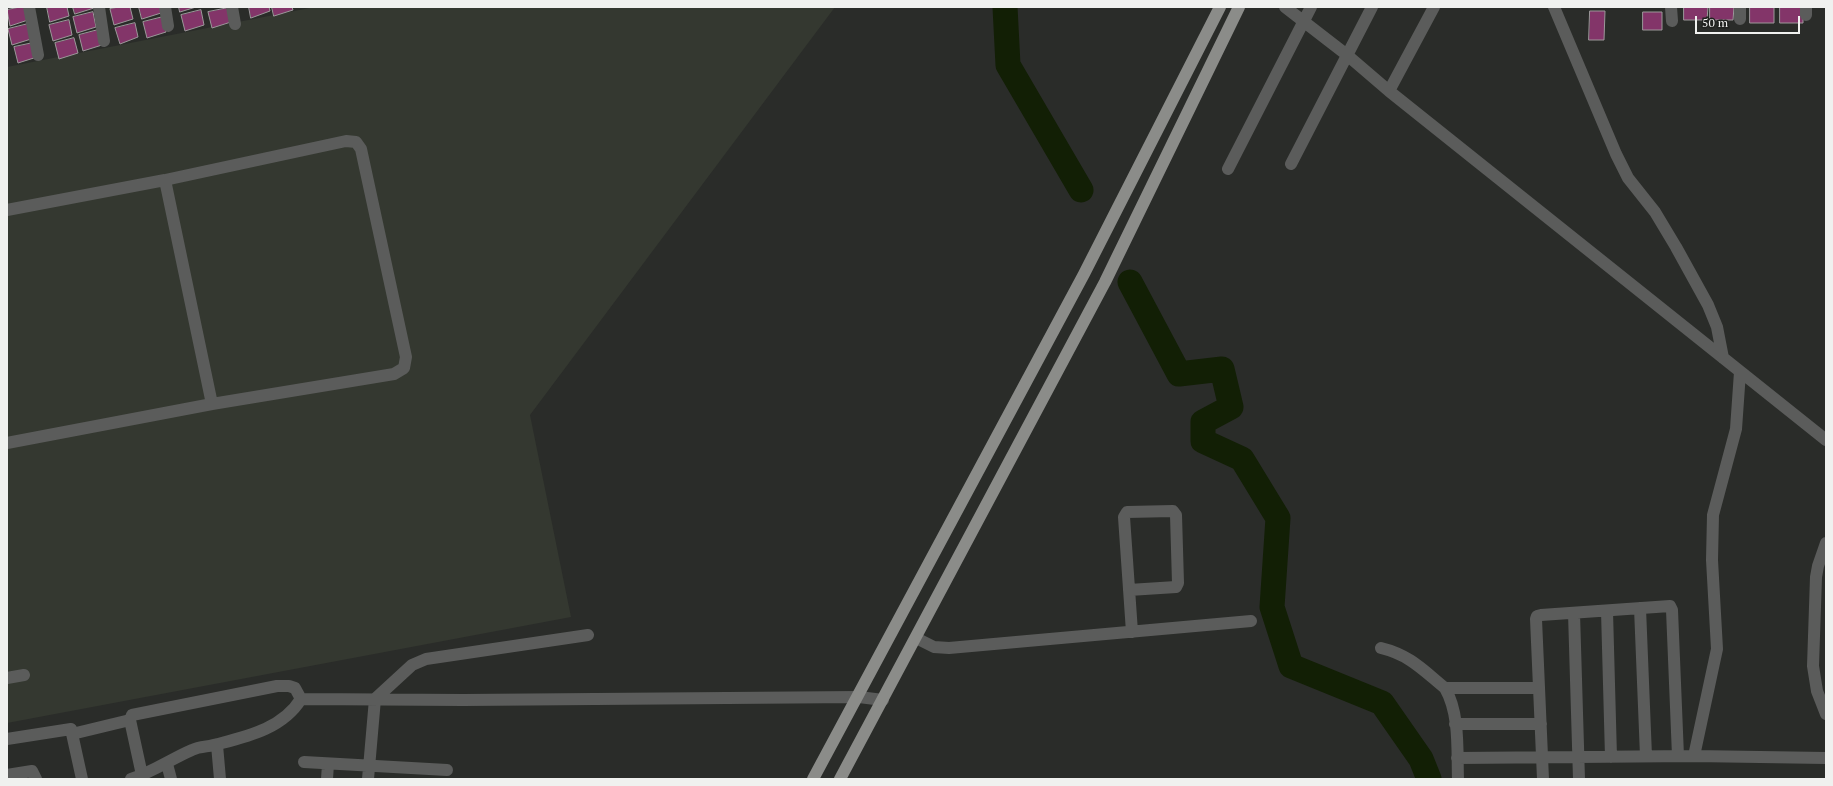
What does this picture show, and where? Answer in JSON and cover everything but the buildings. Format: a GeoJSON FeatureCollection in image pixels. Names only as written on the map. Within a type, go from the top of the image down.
{"type":"FeatureCollection","features":[{"type":"Feature","properties":{"kind":"main road"},"geometry":{"type":"LineString","coordinates":[[813,779],[859,697],[1084,274],[1220,7]]}},
{"type":"Feature","properties":{"kind":"main road"},"geometry":{"type":"LineString","coordinates":[[840,779],[1105,282],[1239,7]]}},
{"type":"Feature","properties":{"kind":"street"},"geometry":{"type":"LineString","coordinates":[[29,7],[38,55]]}},
{"type":"Feature","properties":{"kind":"street"},"geometry":{"type":"LineString","coordinates":[[99,7],[104,41]]}},
{"type":"Feature","properties":{"kind":"street"},"geometry":{"type":"LineString","coordinates":[[165,7],[168,26]]}},
{"type":"Feature","properties":{"kind":"street"},"geometry":{"type":"LineString","coordinates":[[232,7],[235,24]]}},
{"type":"Feature","properties":{"kind":"street"},"geometry":{"type":"LineString","coordinates":[[1285,7],[1305,21],[1389,91],[1826,440]]}},
{"type":"Feature","properties":{"kind":"street"},"geometry":{"type":"LineString","coordinates":[[1228,169],[1312,7]]}},
{"type":"Feature","properties":{"kind":"street"},"geometry":{"type":"LineString","coordinates":[[1291,164],[1372,7]]}},
{"type":"Feature","properties":{"kind":"street"},"geometry":{"type":"LineString","coordinates":[[1389,91],[1434,7]]}},
{"type":"Feature","properties":{"kind":"street"},"geometry":{"type":"LineString","coordinates":[[1554,7],[1616,154],[1628,178],[1655,212],[1695,279],[1708,305],[1717,327],[1724,358]]}},
{"type":"Feature","properties":{"kind":"street"},"geometry":{"type":"LineString","coordinates":[[1671,7],[1672,21]]}},
{"type":"Feature","properties":{"kind":"street"},"geometry":{"type":"LineString","coordinates":[[7,210],[165,180],[346,141],[356,142],[361,149],[406,357],[404,368],[394,374],[212,404],[7,443]]}},
{"type":"Feature","properties":{"kind":"street"},"geometry":{"type":"LineString","coordinates":[[165,180],[212,404]]}},
{"type":"Feature","properties":{"kind":"street"},"geometry":{"type":"LineString","coordinates":[[1694,756],[1717,649],[1712,536],[1717,495],[1736,429],[1740,372]]}},
{"type":"Feature","properties":{"kind":"street"},"geometry":{"type":"LineString","coordinates":[[1129,590],[1176,587],[1178,583],[1176,515],[1173,511],[1127,512],[1125,514],[1124,517],[1129,590],[1132,632]]}},
{"type":"Feature","properties":{"kind":"street"},"geometry":{"type":"LineString","coordinates":[[1826,543],[1816,577],[1813,666],[1817,691],[1826,714]]}},
{"type":"Feature","properties":{"kind":"street"},"geometry":{"type":"LineString","coordinates":[[1542,779],[1537,616],[1670,606],[1672,610],[1678,756]]}},
{"type":"Feature","properties":{"kind":"street"},"geometry":{"type":"LineString","coordinates":[[1640,608],[1646,756]]}},
{"type":"Feature","properties":{"kind":"street"},"geometry":{"type":"LineString","coordinates":[[1607,611],[1611,757]]}},
{"type":"Feature","properties":{"kind":"street"},"geometry":{"type":"LineString","coordinates":[[1574,613],[1580,779]]}},
{"type":"Feature","properties":{"kind":"street"},"geometry":{"type":"LineString","coordinates":[[916,638],[934,647],[941,648],[1251,621]]}},
{"type":"Feature","properties":{"kind":"street"},"geometry":{"type":"LineString","coordinates":[[368,779],[375,699],[412,665],[418,662],[588,635]]}},
{"type":"Feature","properties":{"kind":"street"},"geometry":{"type":"LineString","coordinates":[[1381,648],[1397,652],[1408,658],[1446,688],[1452,704],[1455,724],[1458,779]]}},
{"type":"Feature","properties":{"kind":"street"},"geometry":{"type":"LineString","coordinates":[[7,678],[24,675]]}},
{"type":"Feature","properties":{"kind":"street"},"geometry":{"type":"LineString","coordinates":[[277,686],[288,686],[295,688],[301,699],[297,706],[283,720],[264,730],[217,745],[202,746],[137,777],[130,720],[132,715],[277,686]]}},
{"type":"Feature","properties":{"kind":"street"},"geometry":{"type":"LineString","coordinates":[[1446,688],[1539,688]]}},
{"type":"Feature","properties":{"kind":"street"},"geometry":{"type":"LineString","coordinates":[[301,699],[463,700],[859,697],[883,700]]}},
{"type":"Feature","properties":{"kind":"street"},"geometry":{"type":"LineString","coordinates":[[72,734],[130,720]]}},
{"type":"Feature","properties":{"kind":"street"},"geometry":{"type":"LineString","coordinates":[[1455,724],[1541,724]]}},
{"type":"Feature","properties":{"kind":"street"},"geometry":{"type":"LineString","coordinates":[[7,739],[71,729],[82,779]]}},
{"type":"Feature","properties":{"kind":"street"},"geometry":{"type":"LineString","coordinates":[[217,745],[220,779]]}},
{"type":"Feature","properties":{"kind":"street"},"geometry":{"type":"LineString","coordinates":[[1457,758],[1694,756],[1826,758]]}},
{"type":"Feature","properties":{"kind":"street"},"geometry":{"type":"LineString","coordinates":[[304,762],[369,765],[412,774],[447,770]]}},
{"type":"Feature","properties":{"kind":"street"},"geometry":{"type":"LineString","coordinates":[[167,764],[171,779]]}},
{"type":"Feature","properties":{"kind":"street"},"geometry":{"type":"LineString","coordinates":[[327,779],[328,764]]}},
{"type":"Feature","properties":{"kind":"street"},"geometry":{"type":"LineString","coordinates":[[7,775],[32,771],[36,779]]}},
{"type":"Feature","properties":{"kind":"shaded area"},"geometry":{"type":"Polygon","coordinates":[[[315,7],[835,7],[530,415],[571,617],[7,723],[7,67],[315,7]]]}},
{"type":"Feature","properties":{"kind":"waterway"},"geometry":{"type":"LineString","coordinates":[[1005,7],[1008,65],[1081,190]]}},
{"type":"Feature","properties":{"kind":"waterway"},"geometry":{"type":"LineString","coordinates":[[1130,282],[1179,374],[1222,369],[1231,407],[1203,422],[1203,441],[1242,459],[1278,518],[1272,607],[1291,666],[1382,703],[1421,759],[1429,779]]}}]}
